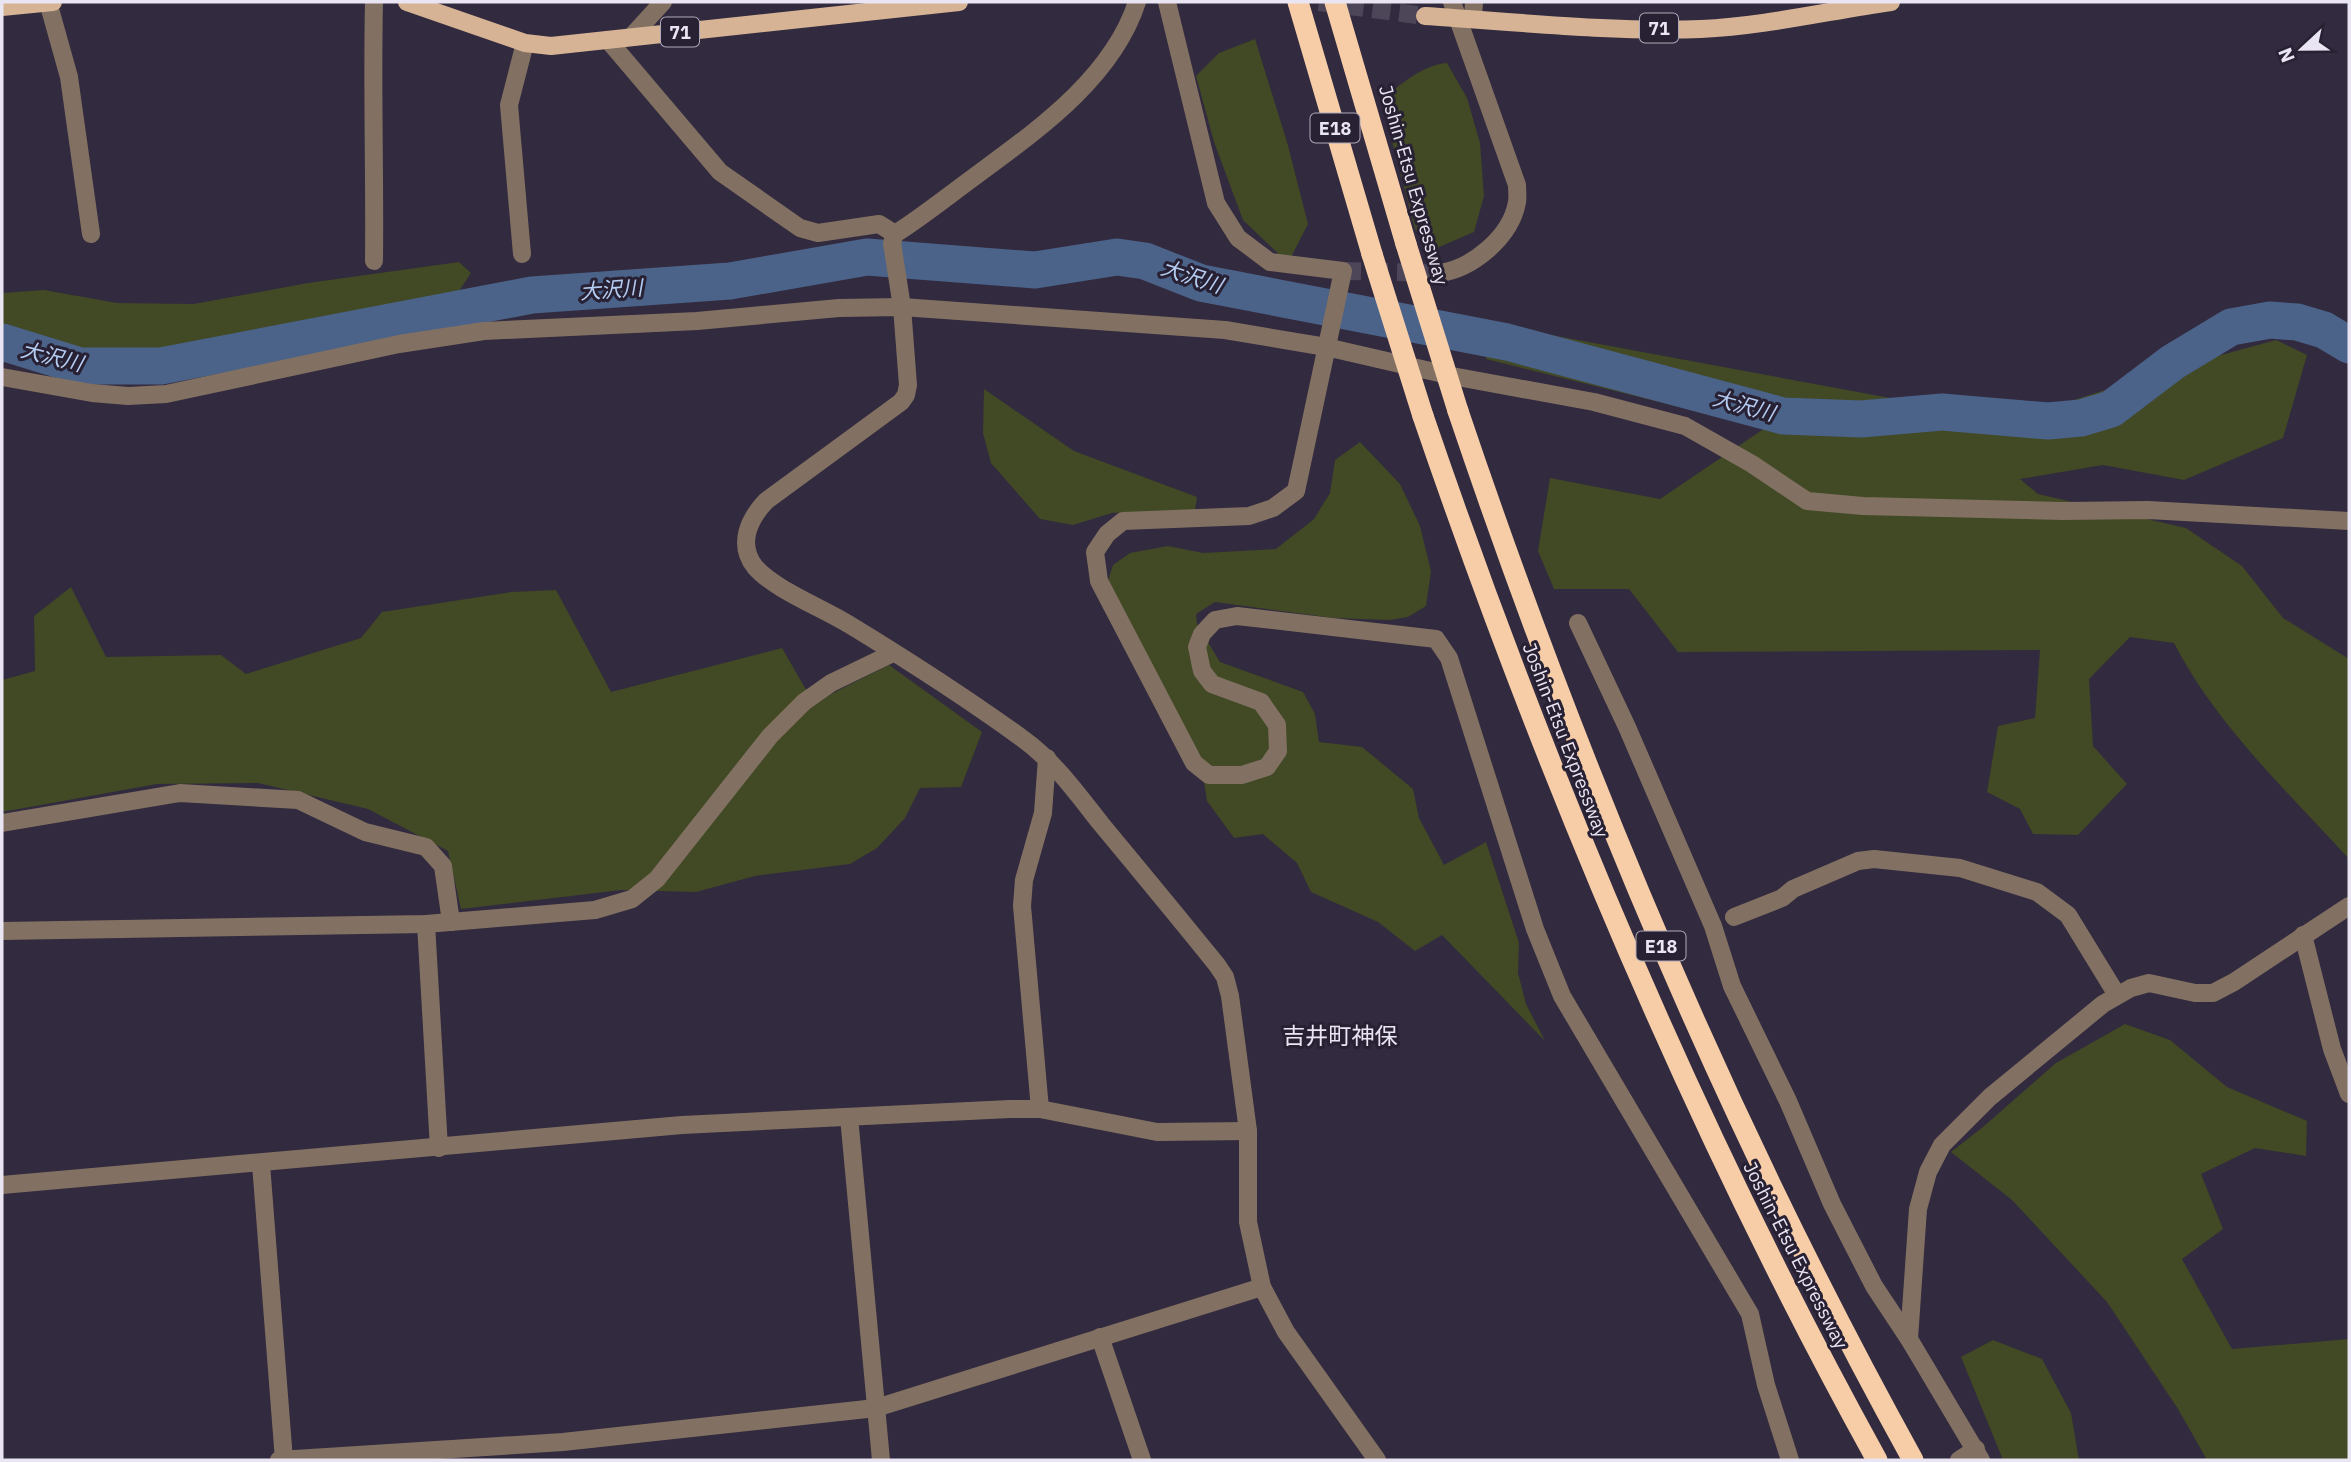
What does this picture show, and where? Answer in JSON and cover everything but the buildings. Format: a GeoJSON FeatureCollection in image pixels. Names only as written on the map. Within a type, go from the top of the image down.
{"type":"FeatureCollection","features":[{"type":"Feature","properties":{"kind":"highway","name":"Joshin-Etsu Expressway"},"geometry":{"type":"LineString","coordinates":[[1298,2],[1423,416],[1536,732],[1634,969],[1735,1189],[1877,1460]]}},
{"type":"Feature","properties":{"kind":"highway","name":"Joshin-Etsu Expressway"},"geometry":{"type":"LineString","coordinates":[[1335,2],[1458,411],[1527,610],[1615,836],[1738,1114],[1820,1284],[1913,1460]]}},
{"type":"Feature","properties":{"kind":"main road"},"geometry":{"type":"LineString","coordinates":[[2,7],[50,2]]}},
{"type":"Feature","properties":{"kind":"main road","name":"71"},"geometry":{"type":"LineString","coordinates":[[407,2],[525,43],[551,46],[928,3],[959,2]]}},
{"type":"Feature","properties":{"kind":"main road","name":"71"},"geometry":{"type":"LineString","coordinates":[[1425,16],[1464,10],[1609,27],[1702,29],[1754,24],[1891,2]]}},
{"type":"Feature","properties":{"kind":"street"},"geometry":{"type":"LineString","coordinates":[[50,2],[69,77],[91,234]]}},
{"type":"Feature","properties":{"kind":"street"},"geometry":{"type":"LineString","coordinates":[[374,2],[374,261]]}},
{"type":"Feature","properties":{"kind":"street"},"geometry":{"type":"LineString","coordinates":[[631,37],[663,2]]}},
{"type":"Feature","properties":{"kind":"street"},"geometry":{"type":"LineString","coordinates":[[1137,2],[1130,23],[1094,75],[1069,102],[1044,125],[895,234],[892,243],[902,307],[908,385],[906,395],[901,402],[766,501],[755,513],[745,540],[753,564],[765,577],[849,624],[1004,726],[1047,758],[1226,977],[1248,1131],[1248,1222],[1262,1287],[1286,1332],[1377,1460]]}},
{"type":"Feature","properties":{"kind":"street"},"geometry":{"type":"LineString","coordinates":[[1167,2],[1216,203],[1238,238],[1269,262],[1343,271],[1296,491],[1273,508],[1249,516],[1123,521],[1107,534],[1096,552],[1099,581],[1195,763],[1209,775],[1242,775],[1267,767],[1279,751],[1277,724],[1261,702],[1212,684],[1202,671],[1197,647],[1202,634],[1215,620],[1237,616],[1436,639],[1449,658],[1535,929],[1562,996],[1750,1314],[1766,1385],[1790,1460]]}},
{"type":"Feature","properties":{"kind":"street"},"geometry":{"type":"LineString","coordinates":[[1439,273],[1459,269],[1488,247],[1510,219],[1517,202],[1517,185],[1464,10]]}},
{"type":"Feature","properties":{"kind":"street"},"geometry":{"type":"LineString","coordinates":[[608,40],[720,172],[800,228],[818,233],[879,224],[895,234]]}},
{"type":"Feature","properties":{"kind":"street"},"geometry":{"type":"LineString","coordinates":[[522,254],[509,105],[525,43]]}},
{"type":"Feature","properties":{"kind":"street"},"geometry":{"type":"LineString","coordinates":[[2,377],[92,393],[128,396],[166,394],[399,344],[484,331],[697,321],[839,308],[902,307],[1225,330],[1326,346],[1452,376],[1594,402],[1685,426],[1752,464],[1807,501],[1863,506],[2063,511],[2148,510],[2349,521]]}},
{"type":"Feature","properties":{"kind":"street"},"geometry":{"type":"LineString","coordinates":[[1578,623],[1627,727],[1713,926],[1732,986],[1788,1101],[1832,1204],[1874,1286],[1909,1339],[1969,1457]]}},
{"type":"Feature","properties":{"kind":"street"},"geometry":{"type":"LineString","coordinates":[[2,932],[426,924],[595,910],[632,899],[657,879],[770,736],[804,702],[831,683],[893,653]]}},
{"type":"Feature","properties":{"kind":"street"},"geometry":{"type":"LineString","coordinates":[[1040,1109],[1022,906],[1024,880],[1042,813],[1047,758]]}},
{"type":"Feature","properties":{"kind":"street"},"geometry":{"type":"LineString","coordinates":[[2,823],[180,793],[299,800],[365,832],[426,847],[443,866],[451,922]]}},
{"type":"Feature","properties":{"kind":"street"},"geometry":{"type":"LineString","coordinates":[[1734,917],[1782,898],[1793,889],[1858,861],[1874,859],[1960,868],[2037,892],[2068,915],[2117,995]]}},
{"type":"Feature","properties":{"kind":"street"},"geometry":{"type":"LineString","coordinates":[[1909,1339],[1918,1209],[1928,1171],[1942,1145],[1990,1097],[2103,1003],[2117,995],[2149,983],[2195,993],[2213,993],[2349,906]]}},
{"type":"Feature","properties":{"kind":"street"},"geometry":{"type":"LineString","coordinates":[[426,924],[439,1147]]}},
{"type":"Feature","properties":{"kind":"street"},"geometry":{"type":"LineString","coordinates":[[2303,935],[2332,1049],[2349,1094]]}},
{"type":"Feature","properties":{"kind":"street"},"geometry":{"type":"LineString","coordinates":[[2,1185],[682,1125],[849,1117],[1040,1109],[1157,1132],[1248,1131]]}},
{"type":"Feature","properties":{"kind":"street"},"geometry":{"type":"LineString","coordinates":[[849,1117],[881,1460]]}},
{"type":"Feature","properties":{"kind":"street"},"geometry":{"type":"LineString","coordinates":[[261,1164],[284,1460]]}},
{"type":"Feature","properties":{"kind":"street"},"geometry":{"type":"LineString","coordinates":[[279,1460],[562,1442],[876,1408],[1262,1287]]}},
{"type":"Feature","properties":{"kind":"street"},"geometry":{"type":"LineString","coordinates":[[1100,1337],[1142,1460]]}},
{"type":"Feature","properties":{"kind":"green space"},"geometry":{"type":"Polygon","coordinates":[[[1255,39],[1287,142],[1308,224],[1288,263],[1243,220],[1214,142],[1196,76],[1219,53],[1255,39]]]}},
{"type":"Feature","properties":{"kind":"green space"},"geometry":{"type":"Polygon","coordinates":[[[1447,63],[1467,98],[1480,143],[1484,196],[1474,232],[1430,251],[1415,229],[1381,100],[1420,72],[1447,63]]]}},
{"type":"Feature","properties":{"kind":"green space"},"geometry":{"type":"Polygon","coordinates":[[[459,262],[471,273],[459,291],[182,354],[95,360],[2,333],[2,293],[44,290],[117,303],[194,304],[308,283],[459,262]]]}},
{"type":"Feature","properties":{"kind":"green space"},"geometry":{"type":"Polygon","coordinates":[[[1492,324],[1901,400],[2046,409],[2170,369],[2276,340],[2307,355],[2283,438],[2184,480],[2103,465],[2020,479],[2038,494],[2186,528],[2242,566],[2283,618],[2349,659],[2349,859],[2232,730],[2191,673],[2174,643],[2130,637],[2089,679],[2093,746],[2127,784],[2078,835],[2033,834],[2020,809],[1987,792],[1998,726],[2035,718],[2040,650],[1678,652],[1629,589],[1554,589],[1538,551],[1550,478],[1660,499],[1765,428],[1486,359],[1492,324]]]}},
{"type":"Feature","properties":{"kind":"green space"},"geometry":{"type":"Polygon","coordinates":[[[984,389],[1074,451],[1197,497],[1195,510],[1112,513],[1073,525],[1040,519],[991,463],[983,433],[984,389]]]}},
{"type":"Feature","properties":{"kind":"green space"},"geometry":{"type":"Polygon","coordinates":[[[1360,442],[1400,484],[1420,526],[1431,571],[1426,606],[1408,617],[1390,620],[1334,618],[1215,602],[1196,614],[1197,624],[1220,662],[1303,692],[1315,714],[1319,742],[1362,747],[1413,789],[1419,818],[1444,865],[1486,842],[1519,943],[1518,973],[1526,1004],[1545,1041],[1442,935],[1415,951],[1378,922],[1311,892],[1297,863],[1263,834],[1234,838],[1207,801],[1200,756],[1107,584],[1113,565],[1130,553],[1168,546],[1203,553],[1276,549],[1314,519],[1330,493],[1335,460],[1360,442]]]}},
{"type":"Feature","properties":{"kind":"green space"},"geometry":{"type":"Polygon","coordinates":[[[71,587],[106,657],[221,655],[246,674],[361,638],[382,612],[511,592],[556,590],[611,692],[782,648],[805,688],[817,701],[889,665],[982,732],[961,787],[920,788],[905,818],[877,848],[850,864],[755,876],[696,892],[621,890],[461,909],[448,851],[368,809],[258,783],[157,784],[2,812],[2,680],[35,671],[34,616],[71,587]]]}},
{"type":"Feature","properties":{"kind":"green space"},"geometry":{"type":"Polygon","coordinates":[[[2125,1024],[2170,1040],[2227,1087],[2307,1121],[2306,1156],[2255,1148],[2201,1174],[2223,1229],[2182,1259],[2232,1349],[2349,1339],[2349,1460],[2207,1460],[2178,1409],[2107,1302],[2012,1200],[1951,1152],[2056,1063],[2125,1024]]]}},
{"type":"Feature","properties":{"kind":"green space"},"geometry":{"type":"Polygon","coordinates":[[[1993,1340],[2042,1359],[2071,1413],[2079,1460],[2003,1460],[1961,1357],[1993,1340]]]}},
{"type":"Feature","properties":{"kind":"waterway","name":"大沢川"},"geometry":{"type":"LineString","coordinates":[[2,342],[80,366],[161,366],[532,295],[730,281],[867,257],[1035,270],[1117,257],[1145,261],[1201,283],[1507,342],[1783,416],[1861,419],[1942,412],[2048,421],[2081,418],[2111,409],[2173,362],[2231,327],[2270,320],[2297,322],[2324,330],[2349,345]]}},
{"type":"Feature","properties":{"kind":"tunnel"},"geometry":{"type":"LineString","coordinates":[[1319,2],[1425,16]]}},
{"type":"Feature","properties":{"kind":"tunnel"},"geometry":{"type":"LineString","coordinates":[[1343,271],[1439,273]]}},
{"type":"Feature","properties":{"kind":"district","name":"吉井町神保"},"geometry":{"type":"Point","coordinates":[1340,1035]}}]}
